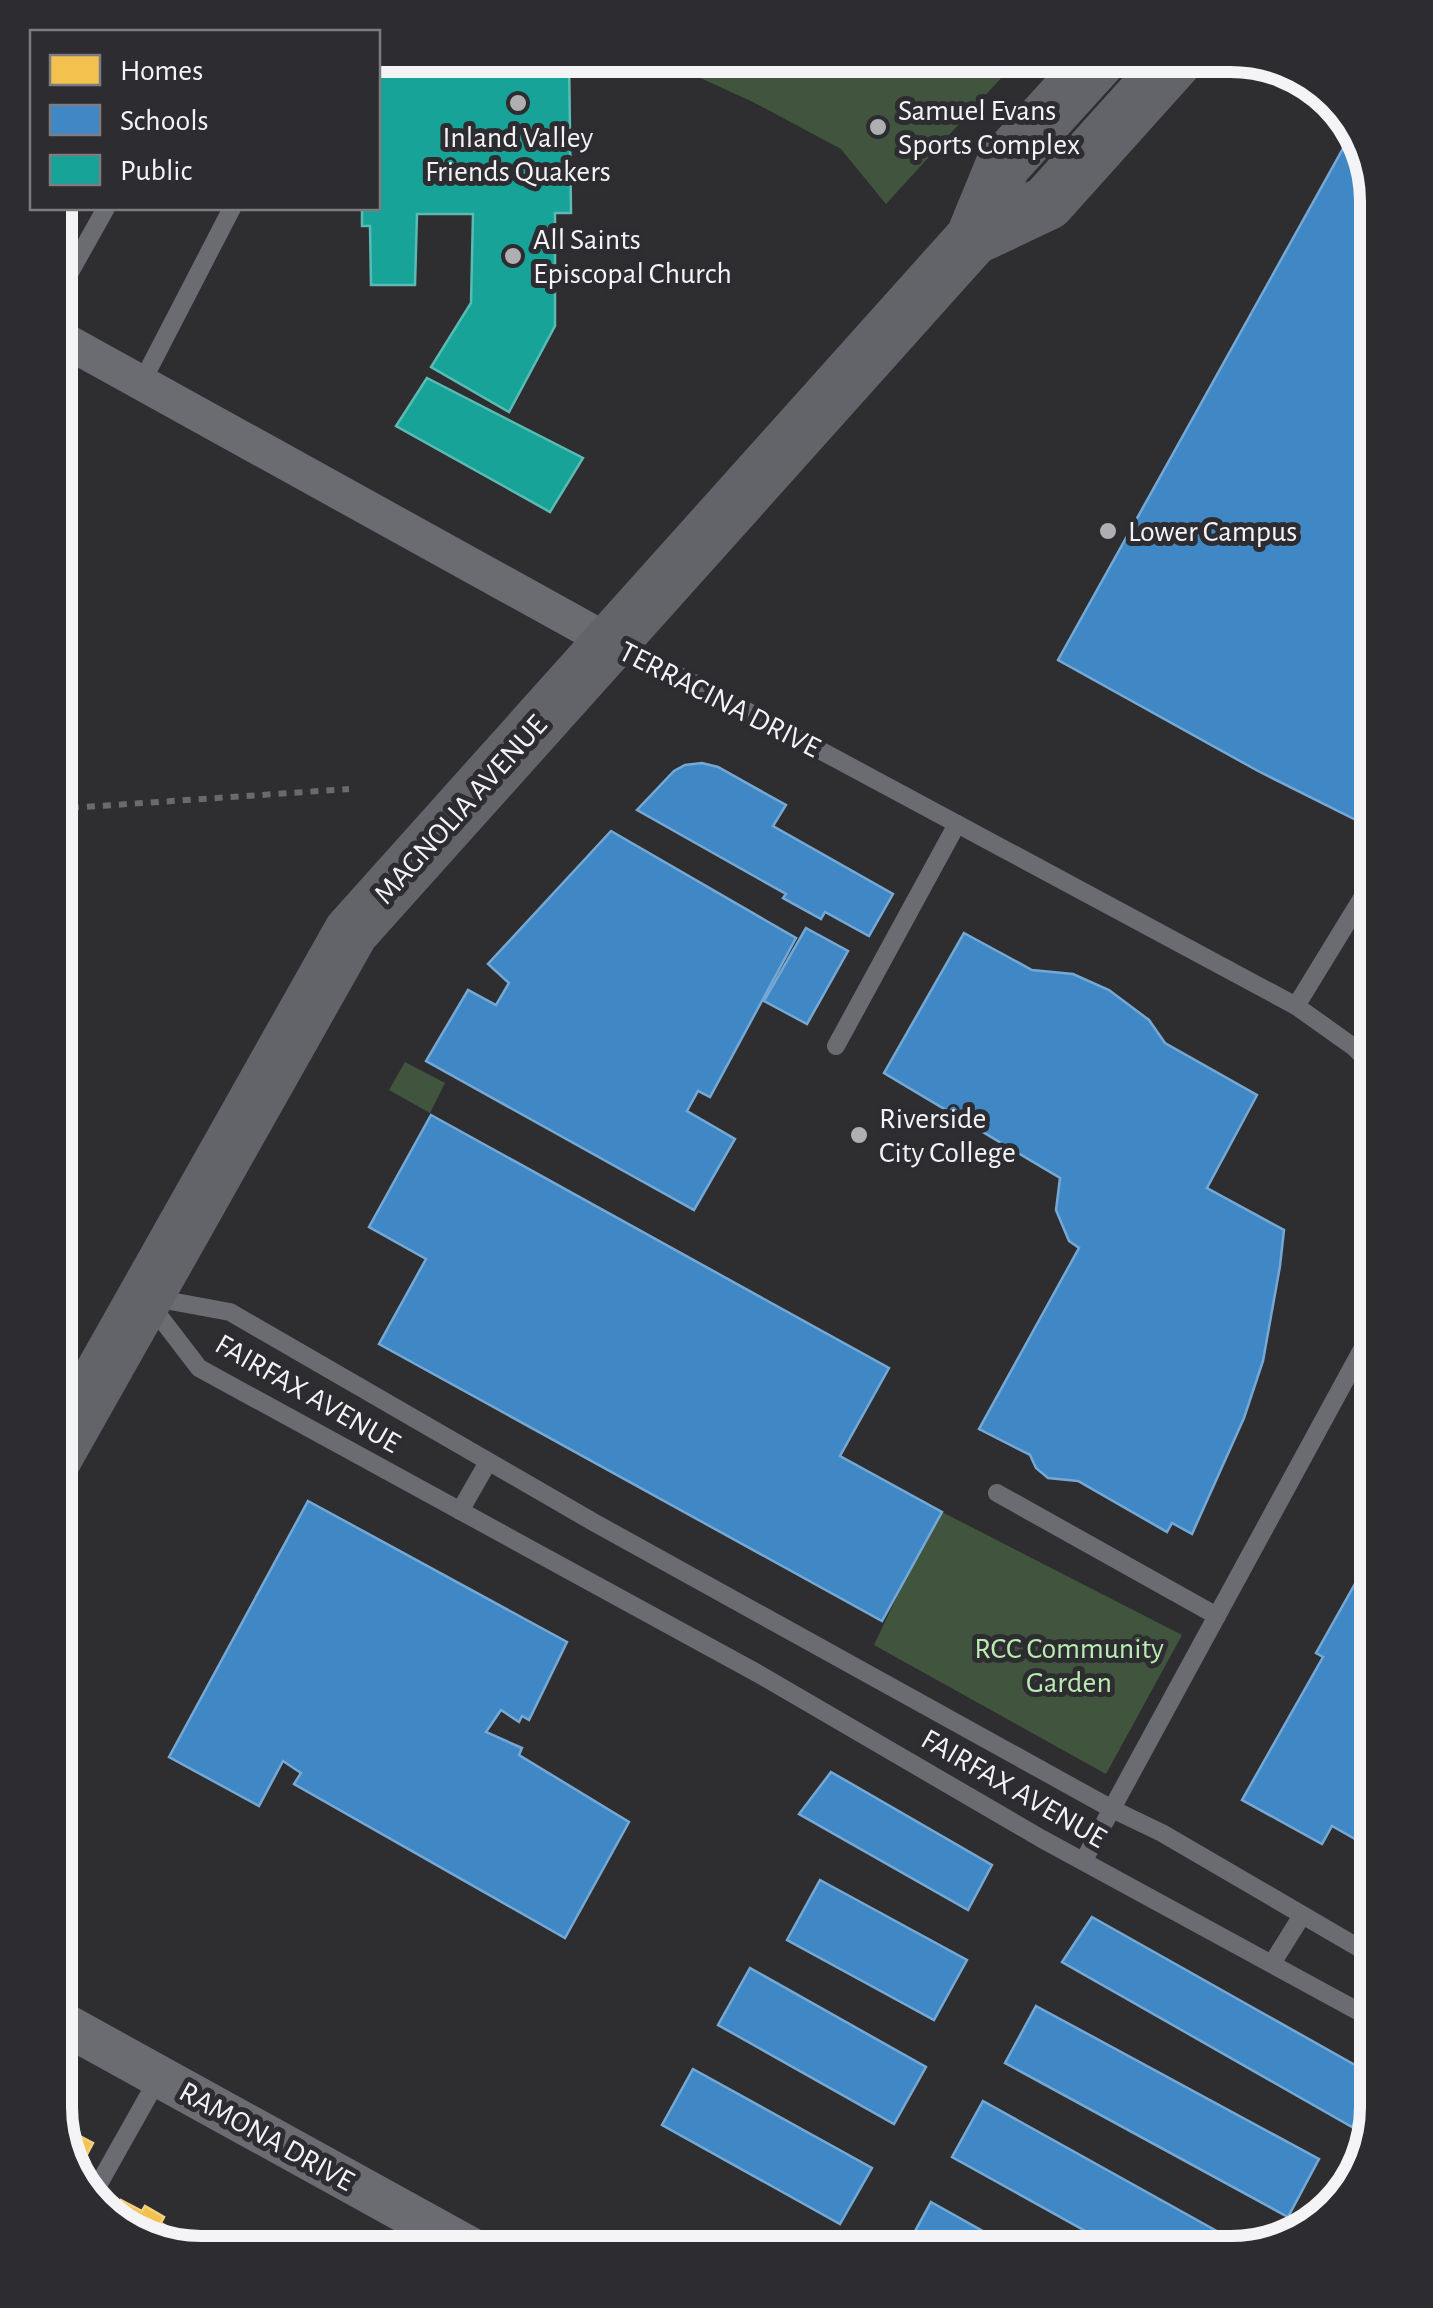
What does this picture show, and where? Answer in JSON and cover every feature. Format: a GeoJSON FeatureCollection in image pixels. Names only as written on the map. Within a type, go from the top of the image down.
{"type":"FeatureCollection","features":[{"type":"Feature","properties":{"kind":"main road","name":"MAGNOLIA AVENUE"},"geometry":{"type":"LineString","coordinates":[[72,1426],[351,932],[973,238],[1002,165],[1087,73]]}},
{"type":"Feature","properties":{"kind":"main road","name":"MAGNOLIA AVENUE"},"geometry":{"type":"LineString","coordinates":[[973,238],[1047,203],[1164,73]]}},
{"type":"Feature","properties":{"kind":"street","name":"TERRACINA DRIVE"},"geometry":{"type":"LineString","coordinates":[[73,345],[610,642]]}},
{"type":"Feature","properties":{"kind":"street","name":"RAMONA DRIVE"},"geometry":{"type":"LineString","coordinates":[[72,2028],[447,2235]]}},
{"type":"Feature","properties":{"kind":"lane"},"geometry":{"type":"LineString","coordinates":[[73,267],[105,210]]}},
{"type":"Feature","properties":{"kind":"lane"},"geometry":{"type":"LineString","coordinates":[[142,382],[231,210]]}},
{"type":"Feature","properties":{"kind":"lane","name":"TERRACINA DRIVE"},"geometry":{"type":"LineString","coordinates":[[610,642],[706,689],[1296,1006],[1360,1054]]}},
{"type":"Feature","properties":{"kind":"lane"},"geometry":{"type":"LineString","coordinates":[[836,1046],[957,824]]}},
{"type":"Feature","properties":{"kind":"lane"},"geometry":{"type":"LineString","coordinates":[[1296,1006],[1360,902]]}},
{"type":"Feature","properties":{"kind":"lane","name":"FAIRFAX AVENUE"},"geometry":{"type":"LineString","coordinates":[[144,1296],[230,1312],[488,1462],[1112,1809],[1162,1833],[1360,1949]]}},
{"type":"Feature","properties":{"kind":"lane","name":"FAIRFAX AVENUE"},"geometry":{"type":"LineString","coordinates":[[144,1296],[199,1368],[757,1673],[1042,1840],[1360,2012]]}},
{"type":"Feature","properties":{"kind":"lane"},"geometry":{"type":"LineString","coordinates":[[1084,1860],[1360,1353]]}},
{"type":"Feature","properties":{"kind":"lane"},"geometry":{"type":"LineString","coordinates":[[460,1511],[488,1462]]}},
{"type":"Feature","properties":{"kind":"lane"},"geometry":{"type":"LineString","coordinates":[[998,1494],[1217,1616]]}},
{"type":"Feature","properties":{"kind":"lane"},"geometry":{"type":"LineString","coordinates":[[1272,1962],[1301,1917]]}},
{"type":"Feature","properties":{"kind":"lane"},"geometry":{"type":"LineString","coordinates":[[99,2184],[160,2077]]}},
{"type":"Feature","properties":{"kind":"path"},"geometry":{"type":"LineString","coordinates":[[73,808],[348,789]]}},
{"type":"Feature","properties":{"kind":"green space","name":"Samuel Evans Sports Complex"},"geometry":{"type":"Polygon","coordinates":[[[688,72],[1006,73],[886,204],[841,149],[688,72]]]}},
{"type":"Feature","properties":{"kind":"green space"},"geometry":{"type":"Polygon","coordinates":[[[405,1062],[445,1083],[430,1113],[389,1090],[405,1062]]]}},
{"type":"Feature","properties":{"kind":"green space","name":"RCC Community Garden"},"geometry":{"type":"Polygon","coordinates":[[[942,1512],[1182,1635],[1106,1774],[874,1645],[942,1512]]]}},
{"type":"Feature","properties":{"kind":"building: Homes"},"geometry":{"type":"Polygon","coordinates":[[[75,2134],[93,2143],[84,2160],[75,2134]]]}},
{"type":"Feature","properties":{"kind":"building: Homes"},"geometry":{"type":"Polygon","coordinates":[[[121,2200],[142,2211],[145,2206],[164,2217],[161,2223],[180,2234],[144,2222],[118,2205],[121,2200]]]}},
{"type":"Feature","properties":{"kind":"building: Schools"},"geometry":{"type":"Polygon","coordinates":[[[1346,143],[1356,168],[1360,201],[1360,822],[1258,771],[1058,660],[1346,143]]]}},
{"type":"Feature","properties":{"kind":"building: Schools"},"geometry":{"type":"Polygon","coordinates":[[[702,763],[718,767],[786,805],[773,826],[893,894],[869,936],[825,912],[821,919],[783,898],[786,894],[637,810],[674,771],[702,763]]]}},
{"type":"Feature","properties":{"kind":"building: Schools"},"geometry":{"type":"Polygon","coordinates":[[[611,831],[796,938],[710,1097],[698,1091],[687,1111],[735,1139],[694,1210],[426,1061],[468,990],[496,1005],[509,983],[488,964],[611,831]]]}},
{"type":"Feature","properties":{"kind":"building: Schools"},"geometry":{"type":"Polygon","coordinates":[[[806,928],[848,951],[807,1024],[764,1001],[806,928]]]}},
{"type":"Feature","properties":{"kind":"building: Schools"},"geometry":{"type":"Polygon","coordinates":[[[964,933],[1032,970],[1073,974],[1109,990],[1149,1020],[1165,1043],[1257,1095],[1207,1188],[1284,1230],[1280,1266],[1263,1361],[1244,1418],[1192,1534],[1172,1523],[1167,1532],[1078,1481],[1048,1478],[1036,1468],[1030,1455],[979,1429],[1079,1248],[1069,1241],[1056,1210],[1060,1178],[884,1073],[964,933]]]}},
{"type":"Feature","properties":{"kind":"building: Schools"},"geometry":{"type":"Polygon","coordinates":[[[431,1115],[889,1368],[840,1456],[942,1512],[882,1621],[379,1344],[426,1259],[369,1227],[431,1115]]]}},
{"type":"Feature","properties":{"kind":"building: Schools"},"geometry":{"type":"Polygon","coordinates":[[[308,1501],[567,1642],[529,1720],[522,1716],[519,1722],[501,1710],[486,1732],[522,1748],[519,1755],[629,1822],[565,1938],[294,1784],[301,1773],[283,1761],[259,1806],[169,1757],[308,1501]]]}},
{"type":"Feature","properties":{"kind":"building: Schools"},"geometry":{"type":"Polygon","coordinates":[[[1360,1575],[1360,1842],[1332,1826],[1322,1844],[1242,1800],[1323,1657],[1316,1653],[1360,1575]]]}},
{"type":"Feature","properties":{"kind":"building: Schools"},"geometry":{"type":"Polygon","coordinates":[[[831,1772],[992,1865],[968,1910],[799,1814],[831,1772]]]}},
{"type":"Feature","properties":{"kind":"building: Schools"},"geometry":{"type":"Polygon","coordinates":[[[820,1880],[967,1960],[934,2020],[787,1940],[820,1880]]]}},
{"type":"Feature","properties":{"kind":"building: Schools"},"geometry":{"type":"Polygon","coordinates":[[[1092,1917],[1360,2068],[1360,2113],[1352,2127],[1062,1962],[1092,1917]]]}},
{"type":"Feature","properties":{"kind":"building: Schools"},"geometry":{"type":"Polygon","coordinates":[[[750,1968],[926,2067],[894,2124],[718,2025],[750,1968]]]}},
{"type":"Feature","properties":{"kind":"building: Schools"},"geometry":{"type":"Polygon","coordinates":[[[1036,2006],[1319,2159],[1288,2217],[1005,2063],[1036,2006]]]}},
{"type":"Feature","properties":{"kind":"building: Schools"},"geometry":{"type":"Polygon","coordinates":[[[693,2069],[872,2168],[840,2224],[662,2125],[693,2069]]]}},
{"type":"Feature","properties":{"kind":"building: Schools"},"geometry":{"type":"Polygon","coordinates":[[[983,2101],[1226,2236],[1094,2236],[952,2157],[983,2101]]]}},
{"type":"Feature","properties":{"kind":"building: Schools"},"geometry":{"type":"Polygon","coordinates":[[[931,2202],[991,2236],[913,2236],[931,2202]]]}},
{"type":"Feature","properties":{"kind":"building: Public","name":"All Saints Episcopal Church"},"geometry":{"type":"Polygon","coordinates":[[[380,72],[569,72],[571,213],[555,213],[555,326],[509,412],[431,367],[471,303],[473,214],[417,214],[415,285],[371,285],[370,226],[362,226],[362,210],[380,210],[380,72]]]}},
{"type":"Feature","properties":{"kind":"building: Public"},"geometry":{"type":"Polygon","coordinates":[[[427,378],[583,458],[550,512],[396,426],[427,378]]]}},
{"type":"Feature","properties":{"kind":"place","name":"Inland Valley Friends Quakers"},"geometry":{"type":"Point","coordinates":[518,103]}},
{"type":"Feature","properties":{"kind":"place","name":"Samuel Evans Sports Complex"},"geometry":{"type":"Point","coordinates":[878,127]}},
{"type":"Feature","properties":{"kind":"place","name":"All Saints Episcopal Church"},"geometry":{"type":"Point","coordinates":[513,256]}},
{"type":"Feature","properties":{"kind":"place","name":"Lower Campus"},"geometry":{"type":"Point","coordinates":[1108,531]}},
{"type":"Feature","properties":{"kind":"place","name":"Riverside City College"},"geometry":{"type":"Point","coordinates":[859,1135]}}]}
